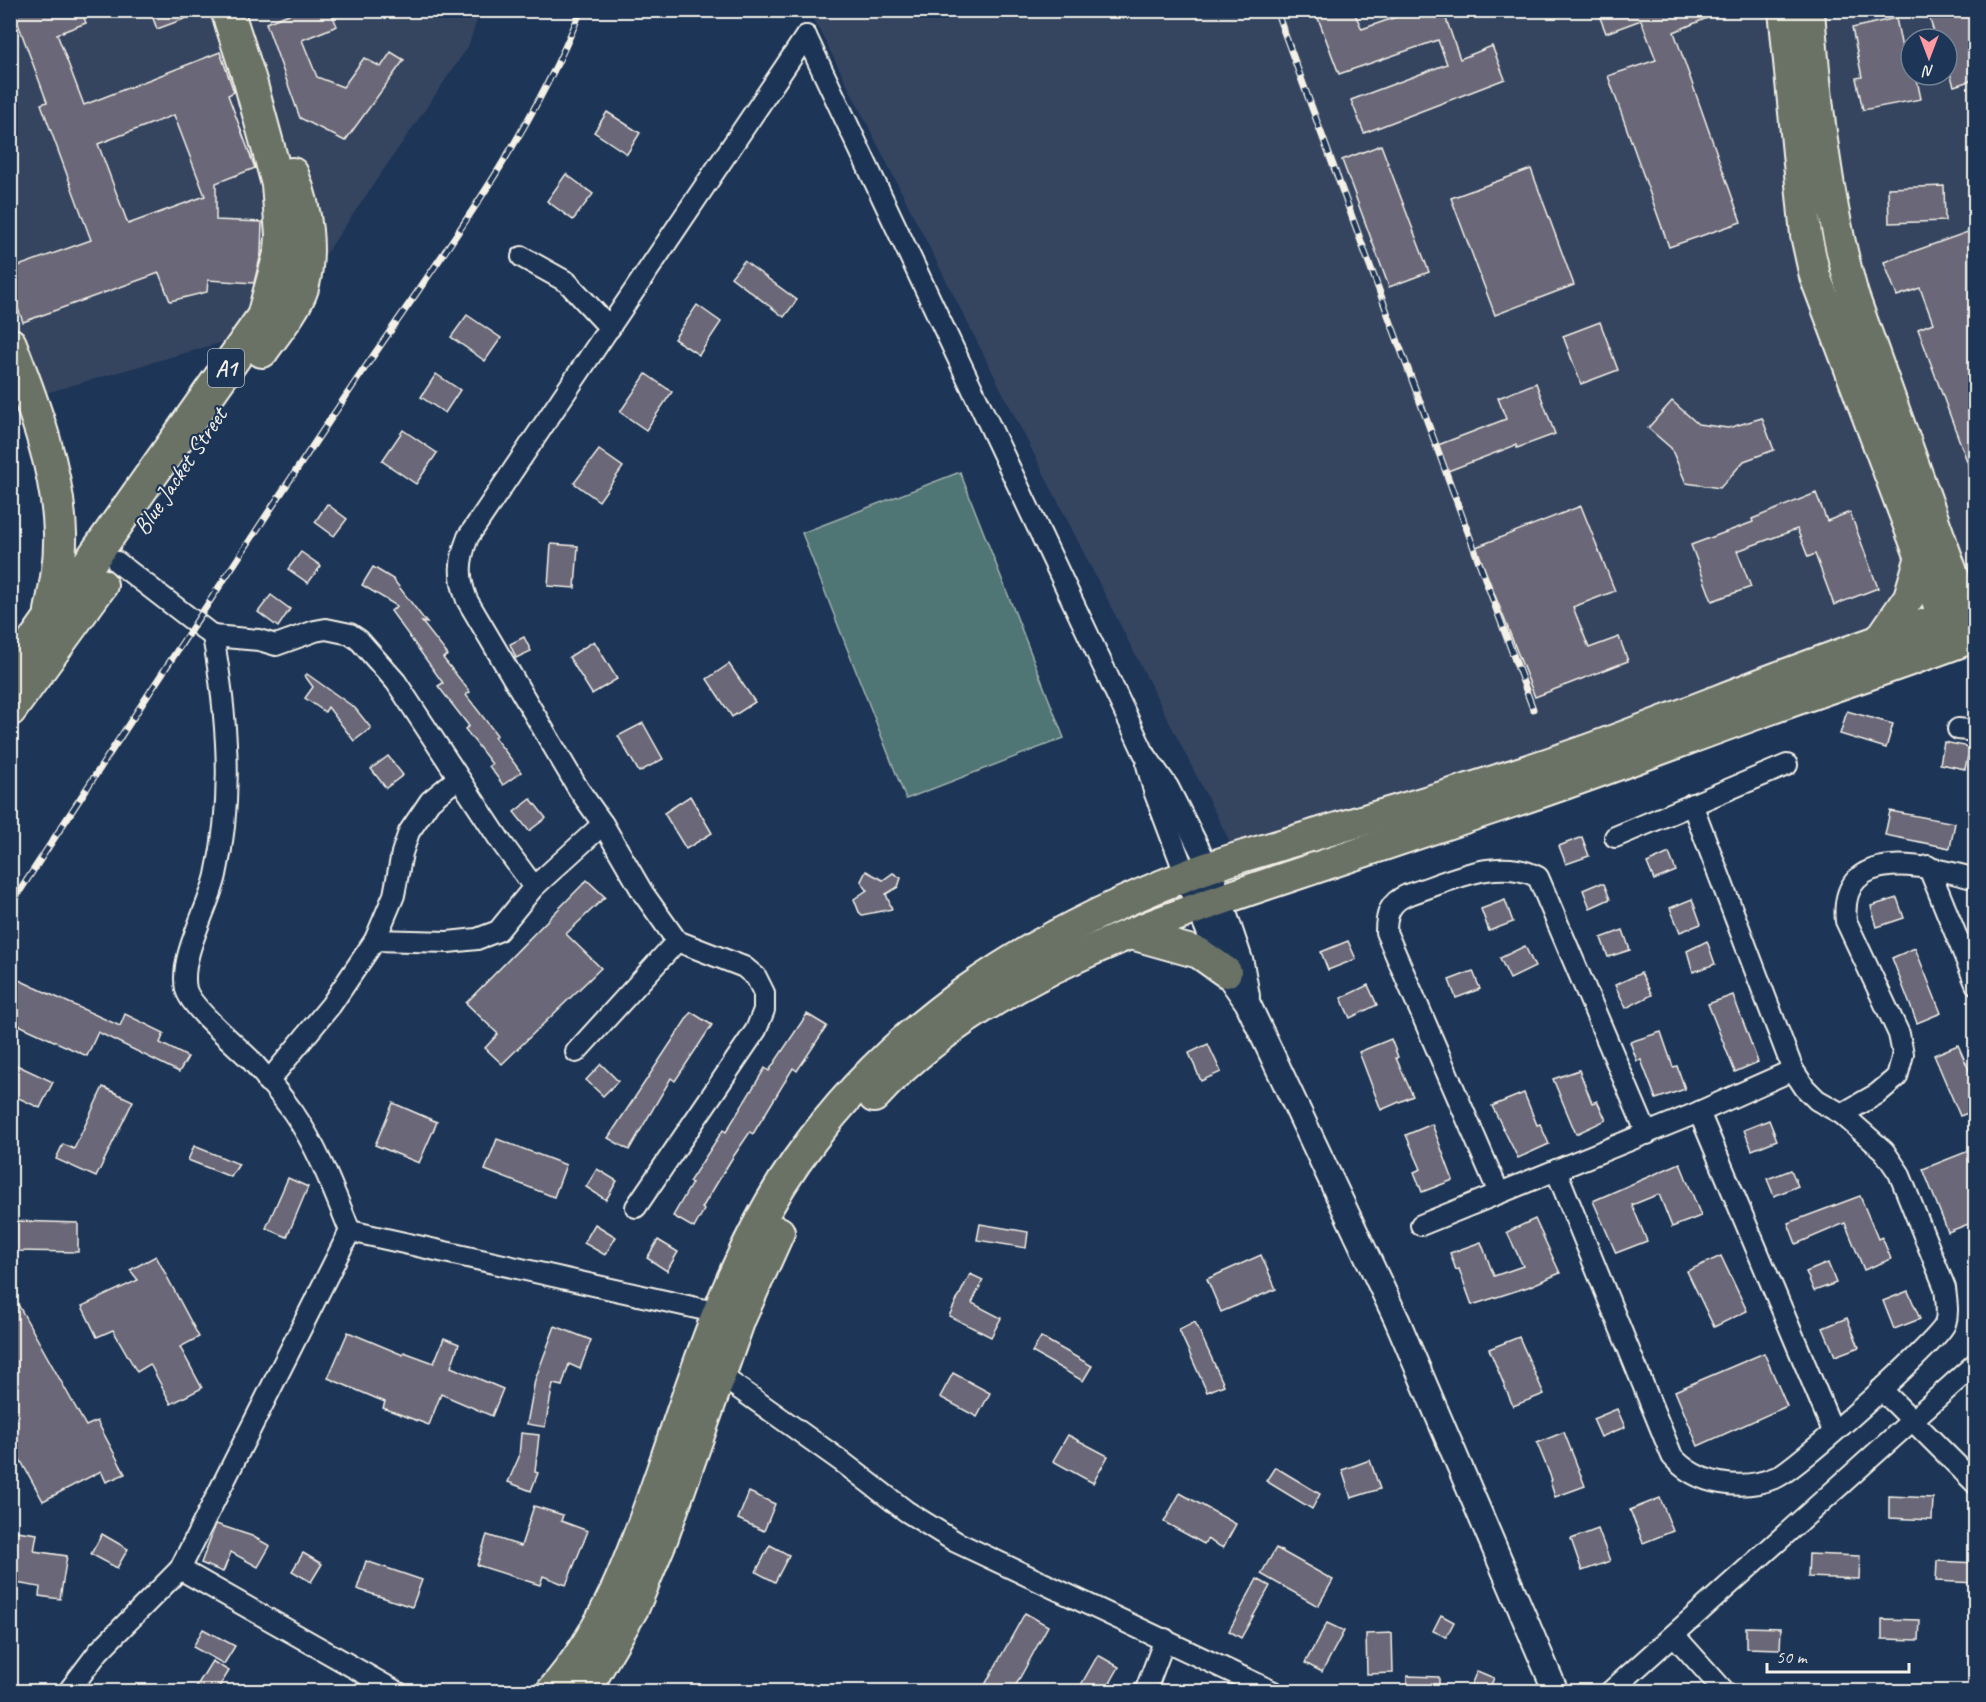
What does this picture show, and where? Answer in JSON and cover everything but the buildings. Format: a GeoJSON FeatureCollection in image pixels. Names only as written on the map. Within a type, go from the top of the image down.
{"type":"FeatureCollection","features":[{"type":"Feature","properties":{"kind":"highway","name":"Blue Jacket Street"},"geometry":{"type":"LineString","coordinates":[[10,675],[263,317],[281,250],[282,220],[278,184],[250,81],[227,10]]}},
{"type":"Feature","properties":{"kind":"highway","name":"Blue Jacket Street"},"geometry":{"type":"LineString","coordinates":[[10,710],[117,562],[301,290],[307,251],[305,224],[297,188],[264,105],[250,81]]}},
{"type":"Feature","properties":{"kind":"highway","name":"A1"},"geometry":{"type":"LineString","coordinates":[[10,344],[30,397],[50,466],[58,511],[58,570],[50,617]]}},
{"type":"Feature","properties":{"kind":"main road"},"geometry":{"type":"LineString","coordinates":[[1797,22],[1814,184],[1806,235],[1815,276],[1859,353],[1931,552],[1959,620]]}},
{"type":"Feature","properties":{"kind":"main road"},"geometry":{"type":"LineString","coordinates":[[1931,552],[1976,571]]}},
{"type":"Feature","properties":{"kind":"main road"},"geometry":{"type":"LineString","coordinates":[[1881,638],[1909,597],[1931,552]]}},
{"type":"Feature","properties":{"kind":"main road"},"geometry":{"type":"LineString","coordinates":[[551,1692],[588,1644],[627,1566],[729,1316],[759,1225],[793,1167],[830,1116],[880,1060],[936,1013],[999,966],[1054,936],[1197,872],[1570,756],[1881,638],[1959,620]]}},
{"type":"Feature","properties":{"kind":"main road"},"geometry":{"type":"LineString","coordinates":[[582,1692],[634,1608],[663,1537],[720,1375],[729,1316],[804,1186],[851,1122],[889,1081],[937,1040],[1000,998],[1065,962],[1131,934],[1210,903],[1554,789],[1959,620]]}},
{"type":"Feature","properties":{"kind":"main road"},"geometry":{"type":"LineString","coordinates":[[1131,934],[1199,953],[1226,972]]}},
{"type":"Feature","properties":{"kind":"street"},"geometry":{"type":"LineString","coordinates":[[636,1207],[756,1030],[764,1010],[764,993],[756,977],[744,967],[677,941],[643,893],[603,825],[579,790],[467,600],[461,585],[459,569],[468,537],[806,36],[1144,753],[1154,791],[1197,872],[1245,978],[1247,1002]]}},
{"type":"Feature","properties":{"kind":"street"},"geometry":{"type":"LineString","coordinates":[[522,257],[567,282],[610,328]]}},
{"type":"Feature","properties":{"kind":"street"},"geometry":{"type":"LineString","coordinates":[[117,562],[213,636],[259,640],[276,645],[326,629],[350,634],[383,665],[396,682],[501,842],[534,886]]}},
{"type":"Feature","properties":{"kind":"street"},"geometry":{"type":"LineString","coordinates":[[68,1692],[99,1651],[180,1569],[350,1231],[331,1182],[294,1113],[250,1060],[208,1018],[186,991],[185,973],[188,957],[216,876],[226,807],[226,750],[222,683],[213,636]]}},
{"type":"Feature","properties":{"kind":"street"},"geometry":{"type":"LineString","coordinates":[[1615,837],[1787,765]]}},
{"type":"Feature","properties":{"kind":"street"},"geometry":{"type":"LineString","coordinates":[[268,1082],[331,1005],[375,940],[394,895],[402,852],[409,832],[430,801],[458,778]]}},
{"type":"Feature","properties":{"kind":"street"},"geometry":{"type":"LineString","coordinates":[[1556,1170],[1672,1456],[1681,1467],[1703,1480],[1755,1483],[1778,1476],[1881,1389],[1938,1336],[1946,1315],[1945,1288],[1899,1173],[1884,1151],[1842,1114],[1817,1100],[1805,1088],[1793,1070],[1692,804]]}},
{"type":"Feature","properties":{"kind":"street"},"geometry":{"type":"LineString","coordinates":[[375,940],[448,942],[477,939],[498,931],[534,886],[603,825]]}},
{"type":"Feature","properties":{"kind":"street"},"geometry":{"type":"LineString","coordinates":[[1842,1114],[1877,1094],[1897,1077],[1903,1054],[1899,1034],[1846,921],[1845,906],[1849,894],[1861,876],[1876,867],[1928,866],[1976,879]]}},
{"type":"Feature","properties":{"kind":"street"},"geometry":{"type":"LineString","coordinates":[[1928,866],[1976,984]]}},
{"type":"Feature","properties":{"kind":"street"},"geometry":{"type":"LineString","coordinates":[[1499,1193],[1386,932],[1390,908],[1396,900],[1407,895],[1496,868],[1524,869],[1538,877],[1647,1134]]}},
{"type":"Feature","properties":{"kind":"street"},"geometry":{"type":"LineString","coordinates":[[1210,903],[1226,972],[1247,1002],[1397,1320],[1556,1692]]}},
{"type":"Feature","properties":{"kind":"street"},"geometry":{"type":"LineString","coordinates":[[576,1052],[677,941]]}},
{"type":"Feature","properties":{"kind":"street"},"geometry":{"type":"LineString","coordinates":[[1421,1225],[1699,1113],[1793,1070]]}},
{"type":"Feature","properties":{"kind":"street"},"geometry":{"type":"LineString","coordinates":[[1699,1113],[1833,1431]]}},
{"type":"Feature","properties":{"kind":"street"},"geometry":{"type":"LineString","coordinates":[[350,1231],[729,1316]]}},
{"type":"Feature","properties":{"kind":"street"},"geometry":{"type":"LineString","coordinates":[[1610,1692],[1976,1363]]}},
{"type":"Feature","properties":{"kind":"street"},"geometry":{"type":"LineString","coordinates":[[720,1375],[841,1461],[906,1511],[956,1542],[1274,1692]]}},
{"type":"Feature","properties":{"kind":"street"},"geometry":{"type":"LineString","coordinates":[[1881,1389],[1976,1484]]}},
{"type":"Feature","properties":{"kind":"street"},"geometry":{"type":"LineString","coordinates":[[180,1569],[397,1692]]}},
{"type":"Feature","properties":{"kind":"street"},"geometry":{"type":"LineString","coordinates":[[1674,1635],[1725,1692]]}},
{"type":"Feature","properties":{"kind":"street"},"geometry":{"type":"LineString","coordinates":[[1145,1692],[1165,1639]]}},
{"type":"Feature","properties":{"kind":"shaded area"},"geometry":{"type":"Polygon","coordinates":[[[11,11],[480,11],[468,47],[301,290],[279,326],[11,403],[11,11]]]}},
{"type":"Feature","properties":{"kind":"shaded area"},"geometry":{"type":"Polygon","coordinates":[[[810,11],[1975,11],[1975,606],[1238,858],[810,11]]]}},
{"type":"Feature","properties":{"kind":"green space"},"geometry":{"type":"Polygon","coordinates":[[[960,472],[1064,738],[906,799],[802,533],[960,472]]]}},
{"type":"Feature","properties":{"kind":"railway"},"geometry":{"type":"LineString","coordinates":[[10,906],[267,514],[478,203],[534,109],[581,10]]}},
{"type":"Feature","properties":{"kind":"railway"},"geometry":{"type":"LineString","coordinates":[[1276,10],[1533,709]]}}]}
